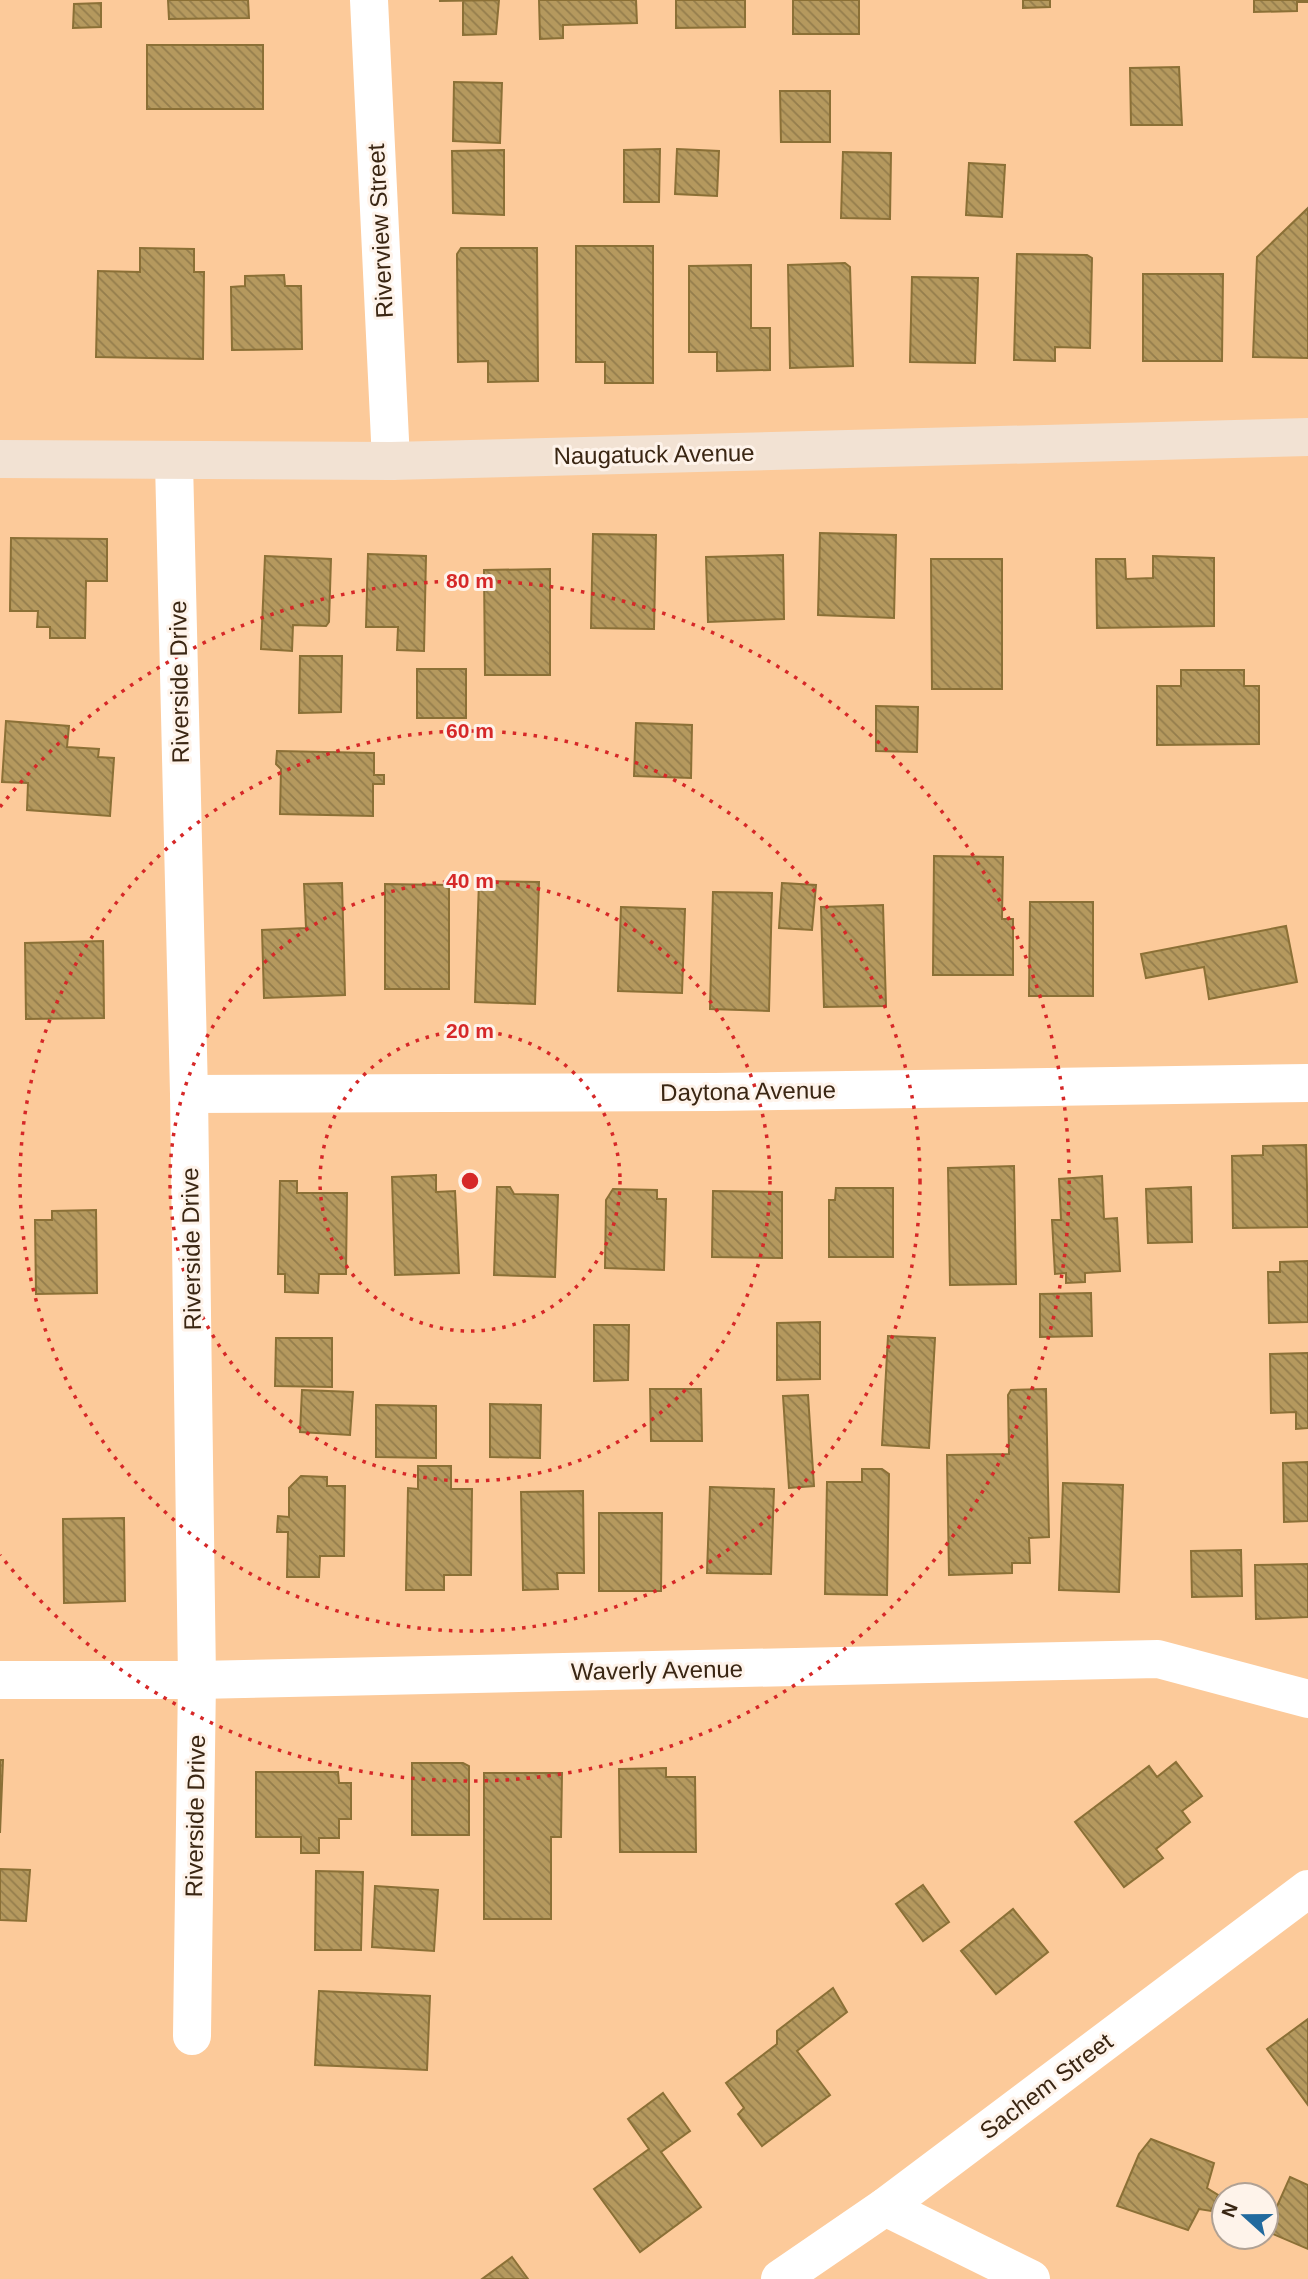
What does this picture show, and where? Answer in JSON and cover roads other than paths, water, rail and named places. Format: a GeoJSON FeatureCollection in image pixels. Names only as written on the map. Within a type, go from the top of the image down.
{"type":"FeatureCollection","features":[{"type":"Feature","properties":{"kind":"main road","name":"Naugatuck Avenue"},"geometry":{"type":"LineString","coordinates":[[0,459],[174,462],[391,461],[1308,437]]}},
{"type":"Feature","properties":{"kind":"street","name":"Riverview Street"},"geometry":{"type":"LineString","coordinates":[[369,0],[391,461]]}},
{"type":"Feature","properties":{"kind":"street","name":"Riverside Drive"},"geometry":{"type":"LineString","coordinates":[[174,462],[189,1094],[197,1680],[192,2036]]}},
{"type":"Feature","properties":{"kind":"street","name":"Daytona Avenue"},"geometry":{"type":"LineString","coordinates":[[189,1094],[715,1093],[1308,1083]]}},
{"type":"Feature","properties":{"kind":"street","name":"Waverly Avenue"},"geometry":{"type":"LineString","coordinates":[[0,1680],[197,1680],[1158,1659],[1308,1699]]}},
{"type":"Feature","properties":{"kind":"street","name":"Sachem Street"},"geometry":{"type":"LineString","coordinates":[[780,2279],[885,2207],[1308,1889]]}},
{"type":"Feature","properties":{"kind":"street"},"geometry":{"type":"LineString","coordinates":[[885,2207],[1031,2279]]}}]}
